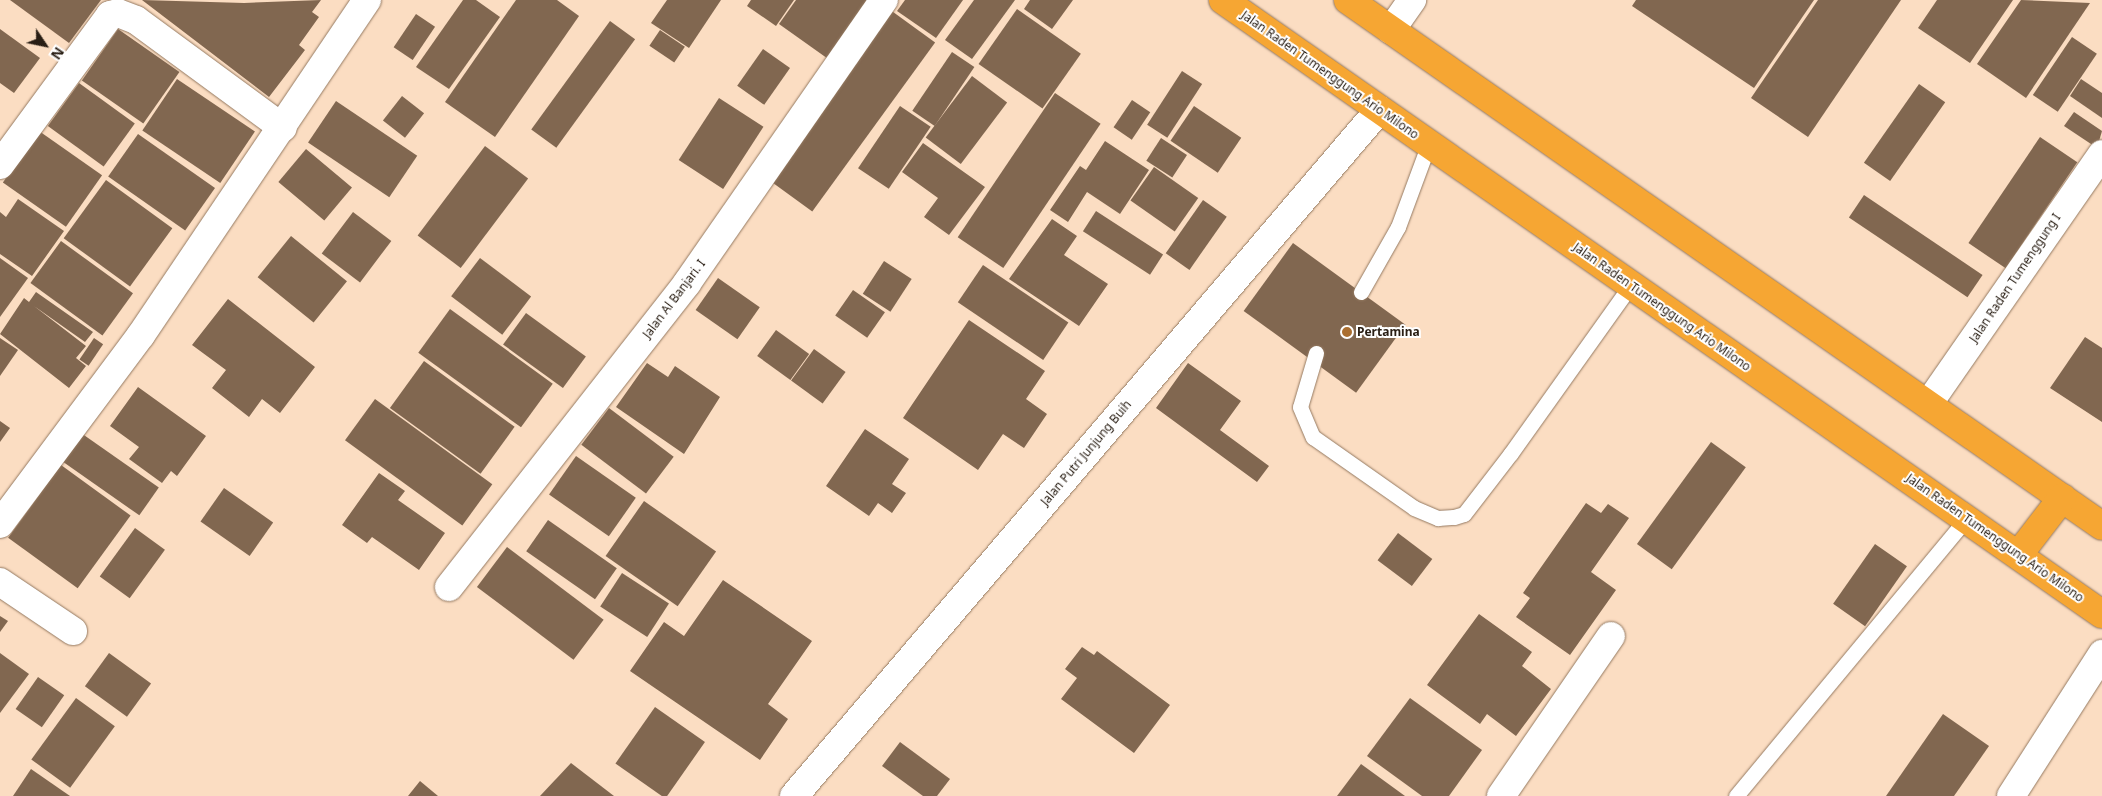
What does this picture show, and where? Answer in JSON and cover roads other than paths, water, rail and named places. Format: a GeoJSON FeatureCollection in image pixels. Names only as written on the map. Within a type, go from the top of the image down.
{"type":"FeatureCollection","features":[{"type":"Feature","properties":{"kind":"highway","name":"Jalan Raden Tumenggung Ario Milono"},"geometry":{"type":"LineString","coordinates":[[1223,0],[1631,286],[2019,554],[2102,614]]}},
{"type":"Feature","properties":{"kind":"highway"},"geometry":{"type":"LineString","coordinates":[[1348,0],[1930,403],[2102,526]]}},
{"type":"Feature","properties":{"kind":"highway"},"geometry":{"type":"LineString","coordinates":[[2019,554],[2062,498]]}},
{"type":"Feature","properties":{"kind":"street"},"geometry":{"type":"LineString","coordinates":[[0,524],[140,335],[283,128],[367,0]]}},
{"type":"Feature","properties":{"kind":"street","name":"Jalan Al Banjari. I"},"geometry":{"type":"LineString","coordinates":[[450,588],[687,283],[884,0]]}},
{"type":"Feature","properties":{"kind":"street"},"geometry":{"type":"LineString","coordinates":[[1391,30],[1412,0]]}},
{"type":"Feature","properties":{"kind":"street"},"geometry":{"type":"LineString","coordinates":[[0,165],[107,19],[118,13],[136,20],[283,128]]}},
{"type":"Feature","properties":{"kind":"street","name":"Jalan Putri Junjung Buih"},"geometry":{"type":"LineString","coordinates":[[794,796],[1379,110]]}},
{"type":"Feature","properties":{"kind":"street","name":"Jalan Raden Tumenggung I"},"geometry":{"type":"LineString","coordinates":[[1930,403],[2102,154]]}},
{"type":"Feature","properties":{"kind":"street"},"geometry":{"type":"LineString","coordinates":[[0,582],[74,632]]}},
{"type":"Feature","properties":{"kind":"street"},"geometry":{"type":"LineString","coordinates":[[1501,796],[1611,636]]}},
{"type":"Feature","properties":{"kind":"street"},"geometry":{"type":"LineString","coordinates":[[2011,796],[2102,654]]}},
{"type":"Feature","properties":{"kind":"lane"},"geometry":{"type":"LineString","coordinates":[[1361,292],[1398,227],[1429,143]]}},
{"type":"Feature","properties":{"kind":"lane"},"geometry":{"type":"LineString","coordinates":[[1316,353],[1300,406],[1313,437],[1414,508],[1438,518],[1464,514],[1511,453],[1631,286]]}},
{"type":"Feature","properties":{"kind":"lane"},"geometry":{"type":"LineString","coordinates":[[1736,796],[1967,518]]}},
{"type":"Feature","properties":{"kind":"place","name":"Pertamina"},"geometry":{"type":"Point","coordinates":[1347,332]}}]}
